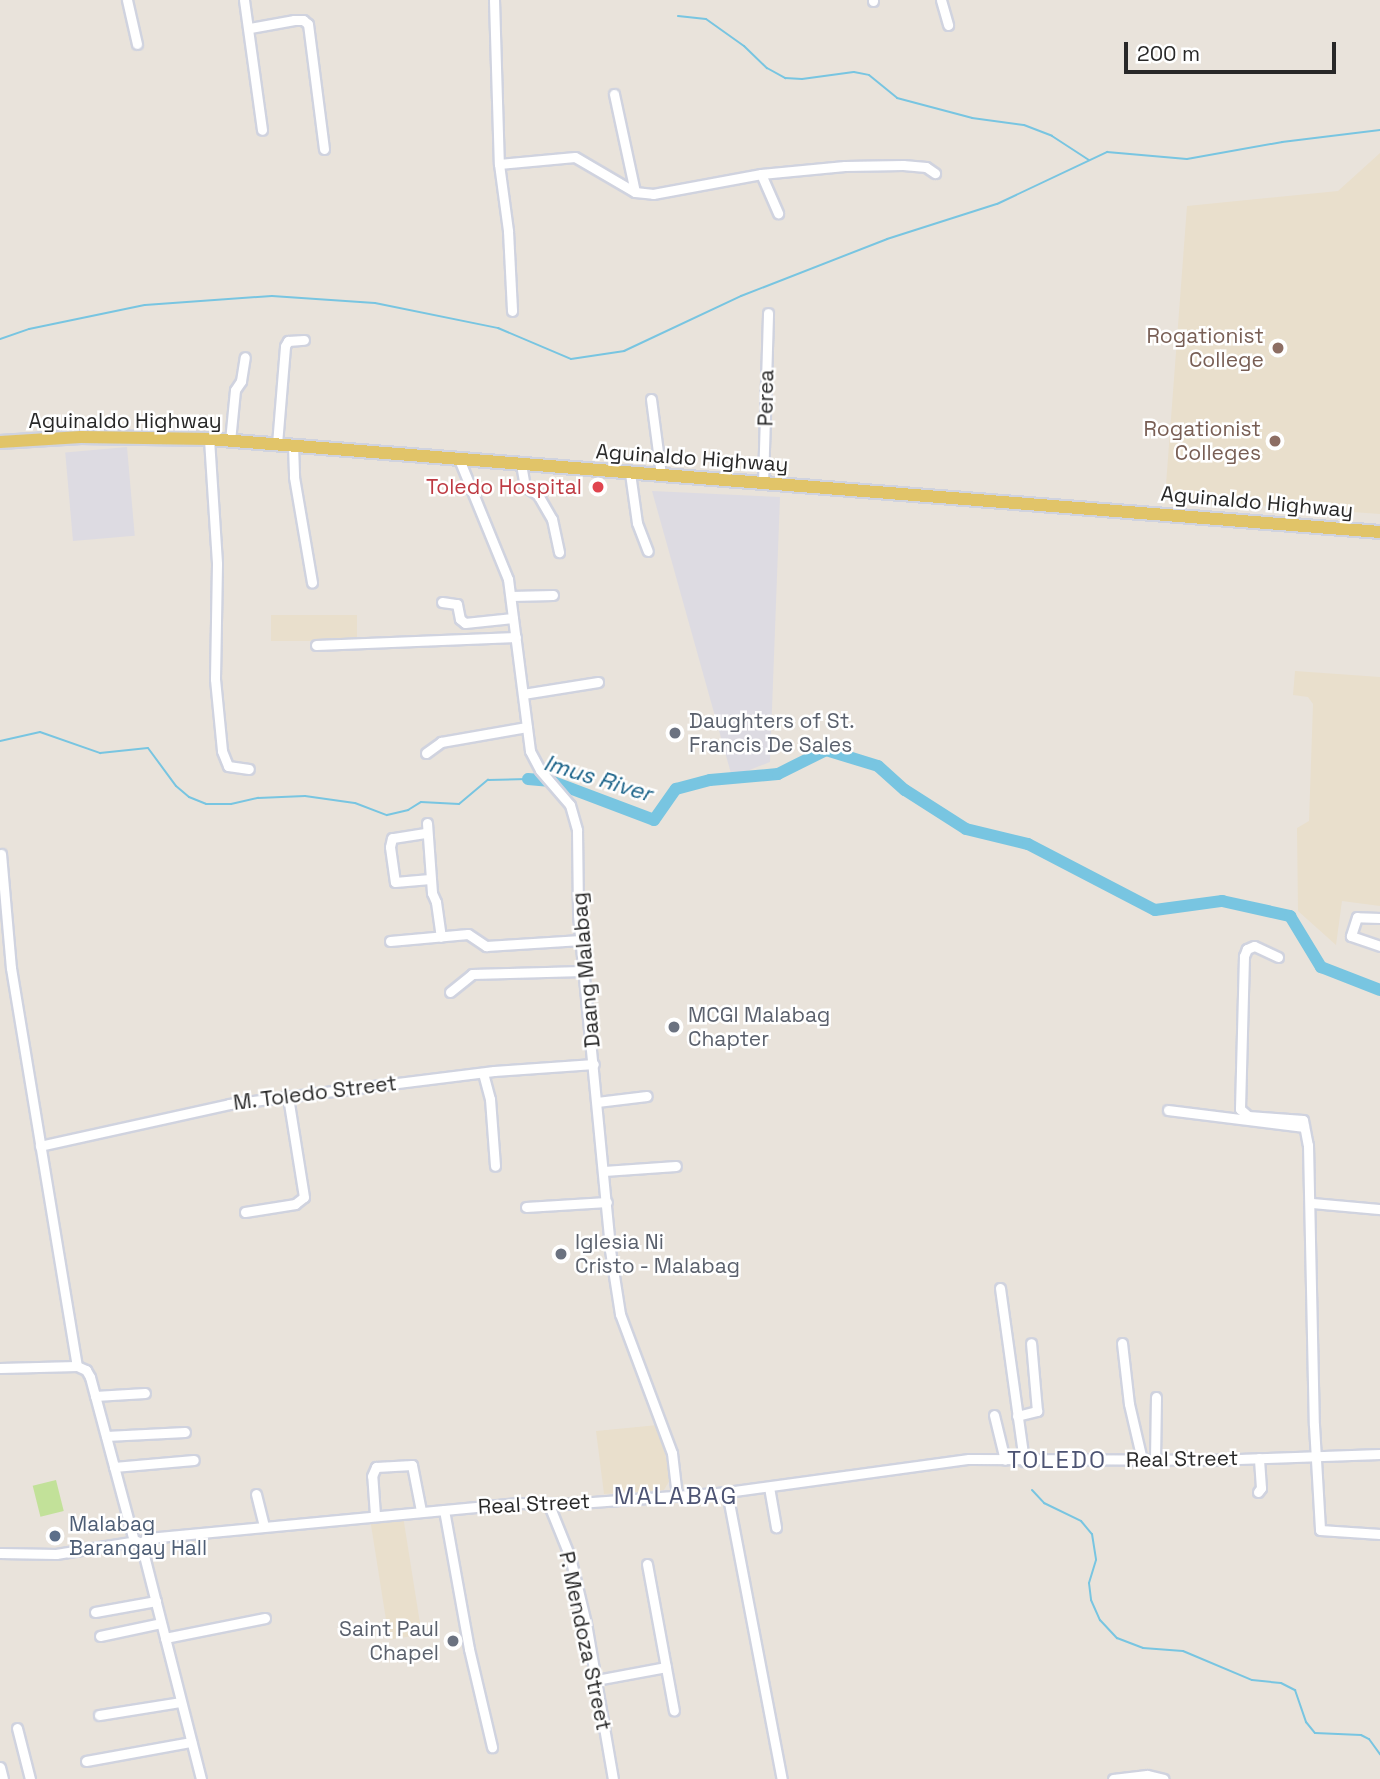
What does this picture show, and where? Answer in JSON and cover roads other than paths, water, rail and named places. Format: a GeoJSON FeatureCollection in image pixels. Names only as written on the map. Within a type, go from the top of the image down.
{"type":"FeatureCollection","features":[{"type":"Feature","properties":{"kind":"main road","name":"Aguinaldo Highway"},"geometry":{"type":"LineString","coordinates":[[0,442],[144,436],[230,440],[1380,532]]}},
{"type":"Feature","properties":{"kind":"street"},"geometry":{"type":"LineString","coordinates":[[127,0],[137,44]]}},
{"type":"Feature","properties":{"kind":"street"},"geometry":{"type":"LineString","coordinates":[[243,0],[250,28],[261,130]]}},
{"type":"Feature","properties":{"kind":"street"},"geometry":{"type":"LineString","coordinates":[[494,0],[499,164],[508,232],[512,311]]}},
{"type":"Feature","properties":{"kind":"street"},"geometry":{"type":"LineString","coordinates":[[941,0],[948,25]]}},
{"type":"Feature","properties":{"kind":"street"},"geometry":{"type":"LineString","coordinates":[[250,28],[295,20],[303,20],[308,24],[324,149]]}},
{"type":"Feature","properties":{"kind":"street"},"geometry":{"type":"LineString","coordinates":[[614,94],[635,192]]}},
{"type":"Feature","properties":{"kind":"street"},"geometry":{"type":"LineString","coordinates":[[499,164],[575,157],[635,192],[668,194],[761,174],[871,164],[926,167],[935,173]]}},
{"type":"Feature","properties":{"kind":"street"},"geometry":{"type":"LineString","coordinates":[[761,174],[778,213]]}},
{"type":"Feature","properties":{"kind":"street","name":"Perea"},"geometry":{"type":"LineString","coordinates":[[763,483],[768,313]]}},
{"type":"Feature","properties":{"kind":"street"},"geometry":{"type":"LineString","coordinates":[[277,444],[285,346],[288,341],[304,340]]}},
{"type":"Feature","properties":{"kind":"street"},"geometry":{"type":"LineString","coordinates":[[230,440],[235,390],[241,381],[245,357]]}},
{"type":"Feature","properties":{"kind":"street"},"geometry":{"type":"LineString","coordinates":[[651,398],[661,475]]}},
{"type":"Feature","properties":{"kind":"street"},"geometry":{"type":"LineString","coordinates":[[209,439],[217,564],[215,679],[222,751],[228,766],[249,769]]}},
{"type":"Feature","properties":{"kind":"street"},"geometry":{"type":"LineString","coordinates":[[293,446],[294,477],[312,582]]}},
{"type":"Feature","properties":{"kind":"street","name":"Daang Malabag"},"geometry":{"type":"LineString","coordinates":[[459,459],[502,563],[511,596],[530,751],[544,774],[570,805],[577,830],[583,971],[610,1250],[620,1314],[672,1453],[677,1496]]}},
{"type":"Feature","properties":{"kind":"street"},"geometry":{"type":"LineString","coordinates":[[521,464],[524,486],[538,495],[552,519],[559,552]]}},
{"type":"Feature","properties":{"kind":"street"},"geometry":{"type":"LineString","coordinates":[[630,473],[637,523],[648,551]]}},
{"type":"Feature","properties":{"kind":"street"},"geometry":{"type":"LineString","coordinates":[[511,596],[552,595]]}},
{"type":"Feature","properties":{"kind":"street"},"geometry":{"type":"LineString","coordinates":[[442,603],[457,604],[460,619],[465,623],[513,618]]}},
{"type":"Feature","properties":{"kind":"street"},"geometry":{"type":"LineString","coordinates":[[316,645],[516,637]]}},
{"type":"Feature","properties":{"kind":"street"},"geometry":{"type":"LineString","coordinates":[[523,694],[598,682]]}},
{"type":"Feature","properties":{"kind":"street"},"geometry":{"type":"LineString","coordinates":[[426,753],[441,742],[527,727]]}},
{"type":"Feature","properties":{"kind":"street"},"geometry":{"type":"LineString","coordinates":[[430,878],[395,883],[390,847],[392,838],[426,828],[430,878],[440,937]]}},
{"type":"Feature","properties":{"kind":"street"},"geometry":{"type":"LineString","coordinates":[[1,854],[11,968],[78,1366]]}},
{"type":"Feature","properties":{"kind":"street"},"geometry":{"type":"LineString","coordinates":[[1380,918],[1357,917],[1351,936],[1380,946]]}},
{"type":"Feature","properties":{"kind":"street"},"geometry":{"type":"LineString","coordinates":[[390,941],[468,934],[486,946],[581,940]]}},
{"type":"Feature","properties":{"kind":"street"},"geometry":{"type":"LineString","coordinates":[[1278,957],[1254,946],[1247,949],[1244,956],[1240,1109],[1248,1116],[1303,1120],[1308,1145],[1311,1203],[1321,1532],[1380,1534]]}},
{"type":"Feature","properties":{"kind":"street"},"geometry":{"type":"LineString","coordinates":[[450,992],[472,974],[583,971]]}},
{"type":"Feature","properties":{"kind":"street","name":"M. Toledo Street"},"geometry":{"type":"LineString","coordinates":[[40,1146],[190,1110],[483,1073],[594,1064]]}},
{"type":"Feature","properties":{"kind":"street"},"geometry":{"type":"LineString","coordinates":[[483,1073],[490,1099],[495,1166]]}},
{"type":"Feature","properties":{"kind":"street"},"geometry":{"type":"LineString","coordinates":[[597,1102],[647,1096]]}},
{"type":"Feature","properties":{"kind":"street"},"geometry":{"type":"LineString","coordinates":[[245,1212],[295,1204],[304,1198],[288,1097]]}},
{"type":"Feature","properties":{"kind":"street"},"geometry":{"type":"LineString","coordinates":[[1168,1110],[1304,1127]]}},
{"type":"Feature","properties":{"kind":"street"},"geometry":{"type":"LineString","coordinates":[[604,1171],[676,1166]]}},
{"type":"Feature","properties":{"kind":"street"},"geometry":{"type":"LineString","coordinates":[[526,1208],[607,1202]]}},
{"type":"Feature","properties":{"kind":"street"},"geometry":{"type":"LineString","coordinates":[[1311,1203],[1380,1209]]}},
{"type":"Feature","properties":{"kind":"street"},"geometry":{"type":"LineString","coordinates":[[1000,1288],[1024,1461]]}},
{"type":"Feature","properties":{"kind":"street"},"geometry":{"type":"LineString","coordinates":[[1017,1416],[1037,1411],[1031,1343]]}},
{"type":"Feature","properties":{"kind":"street"},"geometry":{"type":"LineString","coordinates":[[1122,1343],[1129,1404],[1142,1461]]}},
{"type":"Feature","properties":{"kind":"street"},"geometry":{"type":"LineString","coordinates":[[0,1368],[78,1366],[86,1370],[156,1601],[201,1779]]}},
{"type":"Feature","properties":{"kind":"street"},"geometry":{"type":"LineString","coordinates":[[95,1396],[145,1393]]}},
{"type":"Feature","properties":{"kind":"street"},"geometry":{"type":"LineString","coordinates":[[1155,1460],[1156,1397]]}},
{"type":"Feature","properties":{"kind":"street"},"geometry":{"type":"LineString","coordinates":[[994,1415],[1005,1460]]}},
{"type":"Feature","properties":{"kind":"street"},"geometry":{"type":"LineString","coordinates":[[106,1436],[185,1432]]}},
{"type":"Feature","properties":{"kind":"street","name":"Real Street"},"geometry":{"type":"LineString","coordinates":[[0,1553],[56,1554],[154,1537],[421,1511],[727,1492],[940,1462],[1142,1461],[1380,1454]]}},
{"type":"Feature","properties":{"kind":"street"},"geometry":{"type":"LineString","coordinates":[[1258,1492],[1261,1488],[1259,1458]]}},
{"type":"Feature","properties":{"kind":"street"},"geometry":{"type":"LineString","coordinates":[[114,1466],[194,1460]]}},
{"type":"Feature","properties":{"kind":"street"},"geometry":{"type":"LineString","coordinates":[[375,1515],[372,1476],[376,1467],[412,1465],[421,1511]]}},
{"type":"Feature","properties":{"kind":"street"},"geometry":{"type":"LineString","coordinates":[[769,1487],[776,1527]]}},
{"type":"Feature","properties":{"kind":"street"},"geometry":{"type":"LineString","coordinates":[[727,1492],[782,1779]]}},
{"type":"Feature","properties":{"kind":"street"},"geometry":{"type":"LineString","coordinates":[[256,1494],[264,1526]]}},
{"type":"Feature","properties":{"kind":"street","name":"P. Mendoza Street"},"geometry":{"type":"LineString","coordinates":[[550,1505],[570,1557],[596,1680],[613,1779]]}},
{"type":"Feature","properties":{"kind":"street"},"geometry":{"type":"LineString","coordinates":[[444,1510],[492,1747]]}},
{"type":"Feature","properties":{"kind":"street"},"geometry":{"type":"LineString","coordinates":[[647,1564],[674,1711]]}},
{"type":"Feature","properties":{"kind":"street"},"geometry":{"type":"LineString","coordinates":[[95,1612],[156,1601]]}},
{"type":"Feature","properties":{"kind":"street"},"geometry":{"type":"LineString","coordinates":[[165,1638],[265,1618]]}},
{"type":"Feature","properties":{"kind":"street"},"geometry":{"type":"LineString","coordinates":[[100,1636],[161,1623]]}},
{"type":"Feature","properties":{"kind":"street"},"geometry":{"type":"LineString","coordinates":[[596,1680],[666,1667]]}},
{"type":"Feature","properties":{"kind":"street"},"geometry":{"type":"LineString","coordinates":[[99,1715],[180,1702]]}},
{"type":"Feature","properties":{"kind":"street"},"geometry":{"type":"LineString","coordinates":[[17,1728],[30,1779]]}},
{"type":"Feature","properties":{"kind":"street"},"geometry":{"type":"LineString","coordinates":[[86,1761],[191,1742]]}},
{"type":"Feature","properties":{"kind":"street"},"geometry":{"type":"LineString","coordinates":[[0,1767],[3,1779]]}},
{"type":"Feature","properties":{"kind":"street"},"geometry":{"type":"LineString","coordinates":[[1113,1779],[1147,1775],[1164,1779]]}},
{"type":"Feature","properties":{"kind":"waterway"},"geometry":{"type":"LineString","coordinates":[[678,16],[706,19],[744,46],[767,68],[785,78],[802,79],[854,72],[869,75],[897,98],[972,118],[1024,125],[1052,136],[1089,160]]}},
{"type":"Feature","properties":{"kind":"waterway"},"geometry":{"type":"LineString","coordinates":[[0,339],[29,329],[145,305],[272,296],[375,303],[498,328],[571,359],[624,351],[741,296],[887,239],[997,204],[1107,152],[1187,159],[1282,142],[1380,130]]}},
{"type":"Feature","properties":{"kind":"waterway","name":"Imus River"},"geometry":{"type":"LineString","coordinates":[[0,741],[40,732],[100,753],[148,748],[176,786],[189,797],[206,804],[305,796],[355,803],[387,815],[408,810],[421,802],[459,804],[488,780],[528,779]]}},
{"type":"Feature","properties":{"kind":"waterway","name":"Imus River"},"geometry":{"type":"LineString","coordinates":[[528,779],[551,781],[654,820],[676,789],[710,780],[778,774],[826,750],[878,766],[905,790],[966,829],[1028,844],[1155,910],[1222,901],[1290,916],[1321,967],[1380,990]]}},
{"type":"Feature","properties":{"kind":"waterway"},"geometry":{"type":"LineString","coordinates":[[1032,1490],[1044,1503],[1081,1521],[1092,1534],[1096,1560],[1089,1583],[1091,1600],[1100,1620],[1117,1638],[1143,1648],[1183,1651],[1252,1680],[1281,1683],[1295,1690],[1306,1722],[1315,1733],[1361,1735],[1369,1739],[1380,1754]]}},
{"type":"Feature","properties":{"kind":"place","name":"Rogationist College"},"geometry":{"type":"Point","coordinates":[1278,348]}},
{"type":"Feature","properties":{"kind":"place","name":"Rogationist Colleges"},"geometry":{"type":"Point","coordinates":[1275,441]}},
{"type":"Feature","properties":{"kind":"place","name":"Toledo Hospital"},"geometry":{"type":"Point","coordinates":[598,487]}},
{"type":"Feature","properties":{"kind":"place","name":"Daughters of St. Francis De Sales"},"geometry":{"type":"Point","coordinates":[675,733]}},
{"type":"Feature","properties":{"kind":"place","name":"MCGI Malabag Chapter"},"geometry":{"type":"Point","coordinates":[674,1027]}},
{"type":"Feature","properties":{"kind":"place","name":"Iglesia Ni Cristo - Malabag"},"geometry":{"type":"Point","coordinates":[561,1254]}},
{"type":"Feature","properties":{"kind":"place","name":"Malabag Barangay Hall"},"geometry":{"type":"Point","coordinates":[55,1536]}},
{"type":"Feature","properties":{"kind":"place","name":"Saint Paul Chapel"},"geometry":{"type":"Point","coordinates":[453,1641]}},
{"type":"Feature","properties":{"kind":"district","name":"TOLEDO"},"geometry":{"type":"Point","coordinates":[1057,1460]}},
{"type":"Feature","properties":{"kind":"district","name":"MALABAG"},"geometry":{"type":"Point","coordinates":[676,1496]}}]}
